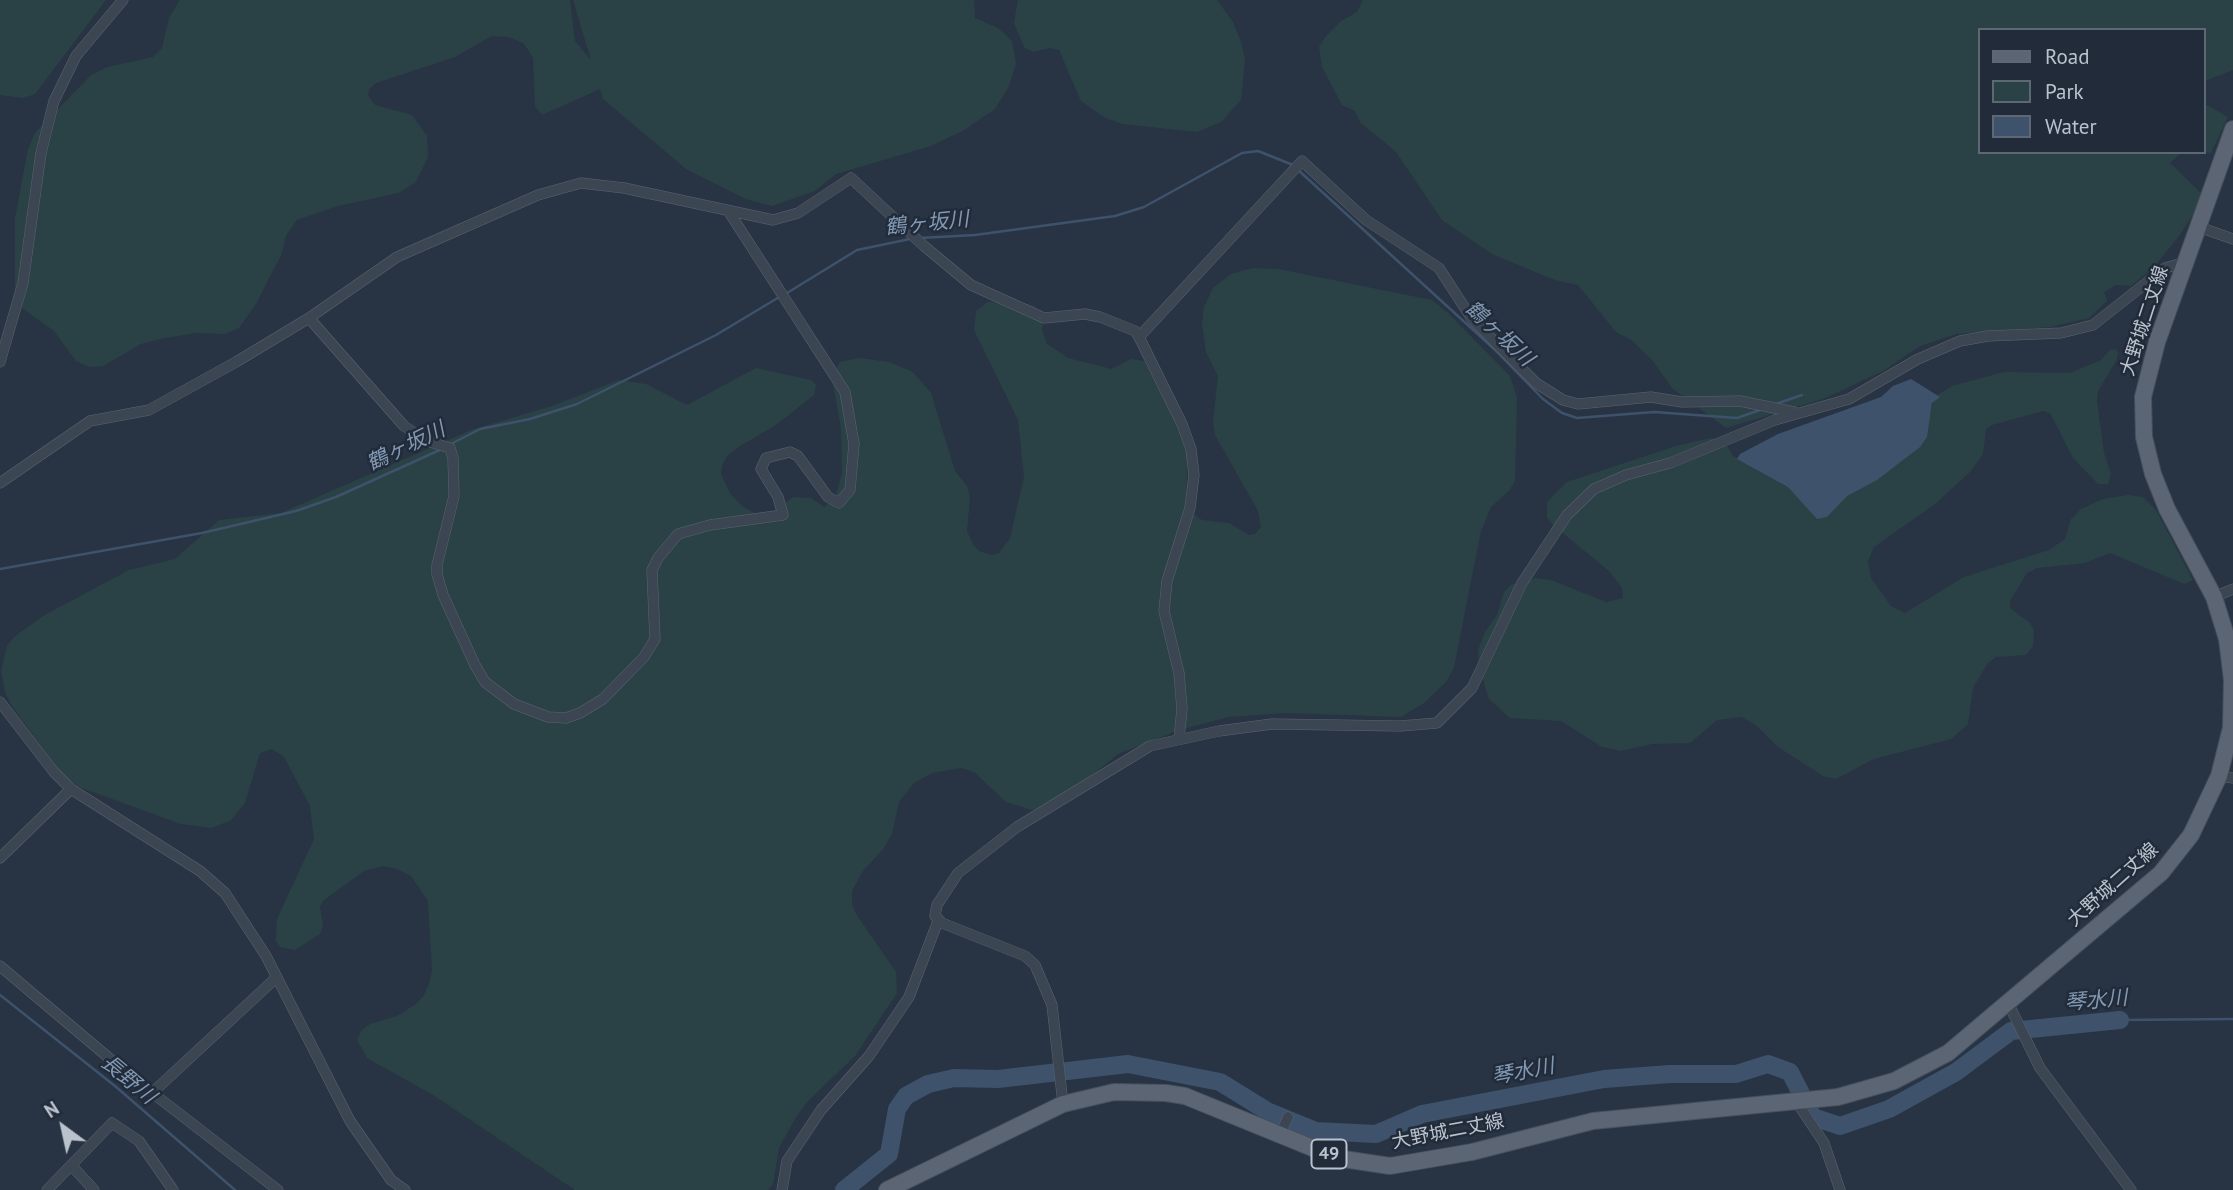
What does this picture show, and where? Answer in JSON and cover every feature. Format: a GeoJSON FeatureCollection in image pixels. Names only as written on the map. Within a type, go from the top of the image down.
{"type":"FeatureCollection","features":[{"type":"Feature","properties":{"kind":"main road","name":"大野城二丈線"},"geometry":{"type":"LineString","coordinates":[[887,1190],[1063,1104],[1114,1092],[1167,1093],[1202,1101],[1285,1125],[1337,1158],[1390,1166],[1472,1152],[1593,1121],[1815,1100],[1867,1090],[1920,1070],[1948,1053],[2142,890],[2177,856],[2226,777],[2233,698],[2227,639],[2214,597],[2158,490],[2144,437],[2147,373],[2233,129]]}},
{"type":"Feature","properties":{"kind":"street"},"geometry":{"type":"LineString","coordinates":[[0,362],[23,283],[41,153],[54,101],[76,56],[122,0]]}},
{"type":"Feature","properties":{"kind":"street"},"geometry":{"type":"LineString","coordinates":[[1139,337],[1302,161],[1366,220],[1439,268],[1472,319],[1536,383],[1563,400],[1578,404],[1651,397],[1682,402],[1740,401],[1801,413]]}},
{"type":"Feature","properties":{"kind":"street"},"geometry":{"type":"LineString","coordinates":[[0,483],[90,421],[149,410],[309,318],[397,257],[538,195],[581,183],[624,188],[773,220],[798,213],[851,178],[971,285],[1044,318],[1085,314],[1100,317],[1135,331],[1139,337],[1182,424],[1191,449],[1194,474],[1190,508],[1167,580],[1164,611],[1179,673],[1182,709],[1180,740]]}},
{"type":"Feature","properties":{"kind":"street"},"geometry":{"type":"LineString","coordinates":[[309,318],[404,426],[427,441],[450,448],[453,458],[454,496],[436,565],[437,575],[474,665],[485,682],[514,704],[548,717],[566,718],[580,713],[603,698],[644,657],[655,639],[652,570],[657,558],[678,534],[710,525],[783,515],[778,497],[761,469],[766,458],[790,452],[813,474],[828,498],[839,503],[845,499],[853,473],[854,444],[845,393],[729,212]]}},
{"type":"Feature","properties":{"kind":"street"},"geometry":{"type":"LineString","coordinates":[[2199,228],[2233,239]]}},
{"type":"Feature","properties":{"kind":"street"},"geometry":{"type":"LineString","coordinates":[[782,1190],[787,1161],[821,1110],[869,1056],[909,997],[938,920],[934,910],[951,881],[972,861],[1017,827],[1150,746],[1272,724],[1400,726],[1437,723],[1472,688],[1522,583],[1567,515],[1584,496],[1607,482],[1671,463],[1746,430],[1864,393],[1918,359],[1960,341],[1988,336],[2061,333],[2093,325],[2165,268],[2186,262]]}},
{"type":"Feature","properties":{"kind":"street"},"geometry":{"type":"LineString","coordinates":[[2214,597],[2233,589]]}},
{"type":"Feature","properties":{"kind":"street"},"geometry":{"type":"LineString","coordinates":[[0,702],[54,772],[71,789],[217,884],[244,921],[277,977],[350,1121],[399,1189]]}},
{"type":"Feature","properties":{"kind":"street"},"geometry":{"type":"LineString","coordinates":[[0,858],[71,789]]}},
{"type":"Feature","properties":{"kind":"street"},"geometry":{"type":"LineString","coordinates":[[938,920],[1025,956],[1035,965],[1052,1005],[1063,1104]]}},
{"type":"Feature","properties":{"kind":"street"},"geometry":{"type":"LineString","coordinates":[[0,966],[153,1092],[278,1190]]}},
{"type":"Feature","properties":{"kind":"street"},"geometry":{"type":"LineString","coordinates":[[153,1092],[277,977]]}},
{"type":"Feature","properties":{"kind":"street"},"geometry":{"type":"LineString","coordinates":[[2009,1004],[2040,1068],[2131,1190]]}},
{"type":"Feature","properties":{"kind":"street"},"geometry":{"type":"LineString","coordinates":[[1796,1101],[1824,1143],[1840,1190]]}},
{"type":"Feature","properties":{"kind":"street"},"geometry":{"type":"LineString","coordinates":[[47,1190],[112,1123],[139,1141],[173,1190]]}},
{"type":"Feature","properties":{"kind":"street"},"geometry":{"type":"LineString","coordinates":[[72,1166],[94,1190]]}},
{"type":"Feature","properties":{"kind":"green space"},"geometry":{"type":"Polygon","coordinates":[[[0,0],[106,0],[35,94],[23,98],[0,95],[0,0]]]}},
{"type":"Feature","properties":{"kind":"green space"},"geometry":{"type":"Polygon","coordinates":[[[180,0],[570,0],[575,41],[591,60],[573,0],[974,0],[975,18],[998,28],[1012,41],[1016,64],[1008,88],[995,109],[964,130],[931,146],[836,174],[815,191],[772,206],[746,199],[686,169],[603,99],[600,89],[542,115],[535,106],[533,58],[528,50],[523,43],[508,37],[492,36],[455,57],[376,83],[369,89],[368,95],[375,105],[412,115],[427,136],[428,157],[415,183],[398,193],[338,206],[297,220],[286,235],[282,253],[256,304],[239,328],[225,334],[196,333],[159,339],[141,344],[103,366],[89,367],[76,361],[54,331],[22,308],[15,297],[15,218],[28,149],[35,133],[91,75],[107,67],[153,57],[162,48],[169,18],[180,0]]]}},
{"type":"Feature","properties":{"kind":"green space"},"geometry":{"type":"Polygon","coordinates":[[[1018,0],[1217,0],[1233,22],[1241,42],[1245,60],[1241,100],[1221,122],[1197,132],[1122,124],[1104,117],[1081,101],[1059,50],[1050,48],[1033,52],[1024,47],[1014,23],[1018,0]]]}},
{"type":"Feature","properties":{"kind":"green space"},"geometry":{"type":"Polygon","coordinates":[[[1363,0],[2233,0],[2233,70],[2205,81],[2205,28],[1978,28],[1978,154],[2180,154],[2170,163],[2201,193],[2197,208],[2180,235],[2153,268],[2131,286],[2116,285],[2104,292],[2107,301],[2089,318],[2050,327],[1956,334],[1920,346],[1883,371],[1823,399],[1726,428],[1673,389],[1652,360],[1630,339],[1616,332],[1578,285],[1555,280],[1492,254],[1442,220],[1396,152],[1360,122],[1355,111],[1342,105],[1322,67],[1319,47],[1326,36],[1340,22],[1357,12],[1363,0]]]}},
{"type":"Feature","properties":{"kind":"green space"},"geometry":{"type":"Polygon","coordinates":[[[2205,104],[2228,117],[2211,153],[2205,152],[2205,104]]]}},
{"type":"Feature","properties":{"kind":"green space"},"geometry":{"type":"Polygon","coordinates":[[[1253,268],[1278,269],[1432,300],[1510,376],[1517,398],[1515,481],[1509,491],[1491,507],[1481,531],[1454,667],[1447,681],[1424,703],[1401,717],[1286,713],[1228,717],[1176,731],[1118,754],[1085,781],[1047,805],[1032,810],[1006,802],[974,772],[961,768],[932,773],[914,783],[899,802],[892,834],[884,848],[863,871],[852,891],[852,904],[856,914],[896,972],[897,993],[855,1056],[808,1101],[796,1117],[779,1148],[773,1184],[768,1190],[575,1190],[433,1095],[367,1058],[357,1040],[362,1030],[370,1024],[397,1016],[416,1004],[429,984],[432,971],[428,901],[411,876],[383,866],[364,871],[324,900],[320,907],[323,926],[320,934],[295,950],[280,947],[276,941],[277,919],[314,839],[310,806],[284,757],[272,749],[260,753],[245,803],[231,820],[212,828],[181,824],[79,787],[62,774],[11,705],[5,692],[1,670],[7,646],[14,637],[43,616],[129,570],[175,559],[219,520],[281,513],[471,430],[552,406],[619,380],[646,384],[687,405],[756,368],[811,380],[816,385],[814,395],[776,425],[740,446],[727,456],[722,465],[721,474],[730,493],[742,506],[760,516],[769,514],[794,497],[811,498],[824,507],[835,498],[842,473],[841,428],[832,378],[840,362],[860,358],[889,362],[913,372],[931,393],[955,471],[967,486],[970,497],[967,531],[973,544],[979,551],[992,555],[999,553],[1010,538],[1024,477],[1018,420],[974,330],[976,311],[987,302],[1011,300],[1034,306],[1043,323],[1042,330],[1047,344],[1068,358],[1112,369],[1131,359],[1144,361],[1183,435],[1188,457],[1186,500],[1192,513],[1202,520],[1229,523],[1249,535],[1255,534],[1261,527],[1258,511],[1215,435],[1213,422],[1218,376],[1206,352],[1202,324],[1204,307],[1213,288],[1231,274],[1253,268]]]}},
{"type":"Feature","properties":{"kind":"green space"},"geometry":{"type":"Polygon","coordinates":[[[2115,349],[2118,352],[2117,359],[2098,391],[2097,401],[2104,453],[2111,474],[2108,484],[2098,484],[2073,458],[2050,413],[2043,411],[1992,425],[1986,429],[1983,454],[1970,472],[1935,504],[1874,547],[1868,561],[1871,578],[1891,606],[1905,613],[1964,577],[2049,550],[2065,539],[2071,519],[2081,509],[2103,499],[2128,495],[2143,497],[2156,510],[2193,580],[2184,584],[2110,553],[2085,563],[2037,568],[2027,573],[2010,601],[2010,608],[2030,623],[2034,630],[2033,646],[2026,655],[1996,657],[1987,664],[1973,688],[1968,724],[1951,739],[1874,759],[1836,779],[1823,776],[1778,747],[1756,725],[1741,717],[1717,720],[1690,743],[1652,744],[1621,751],[1602,747],[1561,721],[1510,718],[1489,699],[1479,666],[1478,650],[1485,632],[1497,615],[1504,592],[1511,585],[1535,578],[1551,580],[1606,602],[1623,598],[1622,588],[1610,572],[1547,517],[1547,502],[1567,482],[1676,446],[1711,438],[1725,442],[1733,456],[1749,462],[1928,425],[1934,397],[1952,386],[2004,372],[2070,373],[2101,360],[2110,350],[2115,349]]]}},
{"type":"Feature","properties":{"kind":"water"},"geometry":{"type":"Polygon","coordinates":[[[1911,379],[1940,397],[1932,403],[1927,437],[1920,447],[1877,480],[1847,496],[1827,517],[1817,519],[1788,487],[1737,459],[1740,454],[1778,434],[1881,397],[1893,386],[1911,379]]]}},
{"type":"Feature","properties":{"kind":"waterway","name":"鶴ヶ坂川"},"geometry":{"type":"LineString","coordinates":[[920,238],[975,235],[1115,216],[1144,207],[1242,153],[1258,151],[1293,165]]}},
{"type":"Feature","properties":{"kind":"waterway","name":"鶴ヶ坂川"},"geometry":{"type":"LineString","coordinates":[[1297,169],[1494,349],[1543,399],[1562,413],[1577,418],[1654,412],[1737,418],[1763,409]]}},
{"type":"Feature","properties":{"kind":"waterway","name":"鶴ヶ坂川"},"geometry":{"type":"LineString","coordinates":[[787,293],[857,250],[910,239]]}},
{"type":"Feature","properties":{"kind":"waterway","name":"鶴ヶ坂川"},"geometry":{"type":"LineString","coordinates":[[451,444],[480,429],[530,419],[577,404],[716,335],[781,296]]}},
{"type":"Feature","properties":{"kind":"waterway","name":"鶴ヶ坂川"},"geometry":{"type":"LineString","coordinates":[[1776,404],[1802,395]]}},
{"type":"Feature","properties":{"kind":"waterway","name":"鶴ヶ坂川"},"geometry":{"type":"LineString","coordinates":[[0,569],[202,533],[296,511],[336,497],[442,449]]}},
{"type":"Feature","properties":{"kind":"waterway","name":"長野川"},"geometry":{"type":"LineString","coordinates":[[0,995],[115,1086],[235,1190]]}},
{"type":"Feature","properties":{"kind":"waterway","name":"琴水川"},"geometry":{"type":"LineString","coordinates":[[2120,1020],[2233,1019]]}},
{"type":"Feature","properties":{"kind":"waterway","name":"琴水川"},"geometry":{"type":"LineString","coordinates":[[844,1190],[889,1154],[897,1109],[906,1096],[928,1084],[954,1078],[998,1079],[1128,1064],[1220,1082],[1267,1111],[1316,1131],[1376,1134],[1422,1114],[1604,1079],[1670,1074],[1736,1074],[1768,1064],[1790,1072],[1813,1117],[1840,1126],[1889,1109],[1956,1072],[2011,1031],[2120,1020]]}}]}
